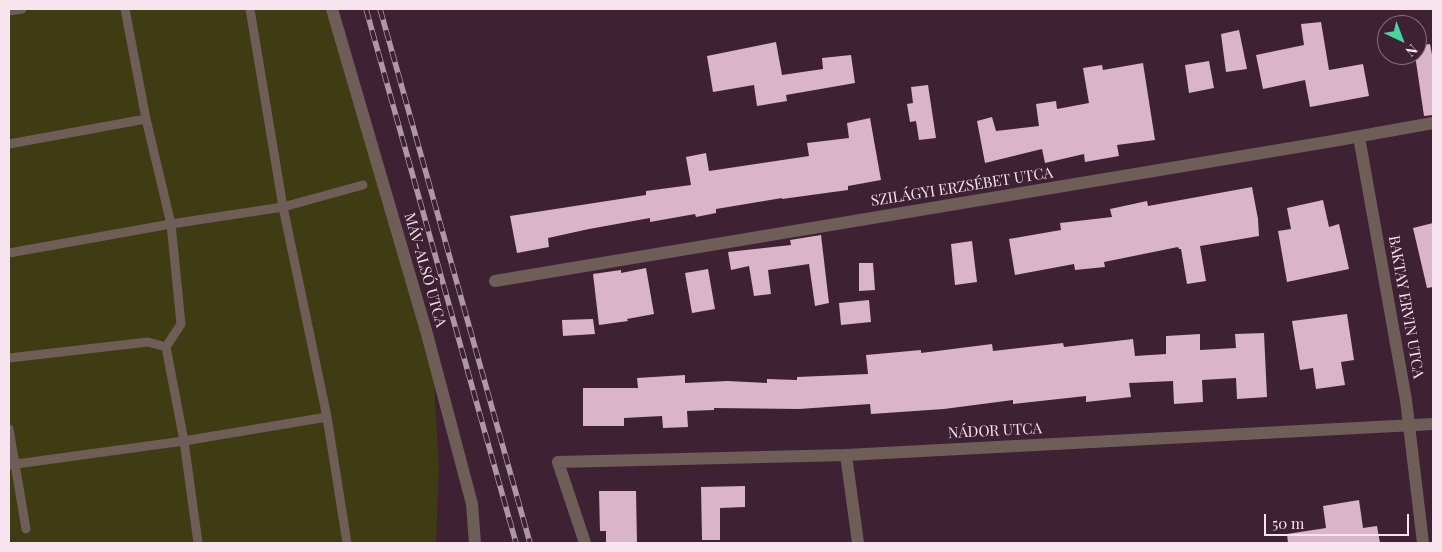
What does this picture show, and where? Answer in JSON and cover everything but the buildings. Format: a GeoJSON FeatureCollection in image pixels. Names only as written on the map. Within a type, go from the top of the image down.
{"type":"FeatureCollection","features":[{"type":"Feature","properties":{"kind":"street","name":"MÁV-ALSÓ UTCA"},"geometry":{"type":"LineString","coordinates":[[332,9],[427,334],[472,504],[475,543]]}},
{"type":"Feature","properties":{"kind":"street","name":"SZILÁGYI ERZSÉBET UTCA"},"geometry":{"type":"LineString","coordinates":[[495,281],[1359,137],[1433,123]]}},
{"type":"Feature","properties":{"kind":"street","name":"BAKTAY ERVIN UTCA"},"geometry":{"type":"LineString","coordinates":[[1359,137],[1410,425],[1423,543]]}},
{"type":"Feature","properties":{"kind":"street","name":"NÁDOR UTCA"},"geometry":{"type":"LineString","coordinates":[[585,543],[558,462],[846,455],[1433,424]]}},
{"type":"Feature","properties":{"kind":"street"},"geometry":{"type":"LineString","coordinates":[[846,455],[858,543]]}},
{"type":"Feature","properties":{"kind":"lane"},"geometry":{"type":"LineString","coordinates":[[9,11],[22,9]]}},
{"type":"Feature","properties":{"kind":"lane"},"geometry":{"type":"LineString","coordinates":[[125,9],[146,119],[171,224],[181,324],[166,348],[184,441],[198,543]]}},
{"type":"Feature","properties":{"kind":"lane"},"geometry":{"type":"LineString","coordinates":[[250,9],[283,208],[326,418],[347,543]]}},
{"type":"Feature","properties":{"kind":"lane"},"geometry":{"type":"LineString","coordinates":[[9,144],[146,119]]}},
{"type":"Feature","properties":{"kind":"lane"},"geometry":{"type":"LineString","coordinates":[[9,253],[171,224],[283,208],[363,185]]}},
{"type":"Feature","properties":{"kind":"lane"},"geometry":{"type":"LineString","coordinates":[[9,358],[148,342],[166,348]]}},
{"type":"Feature","properties":{"kind":"lane"},"geometry":{"type":"LineString","coordinates":[[12,464],[184,441],[326,418]]}},
{"type":"Feature","properties":{"kind":"lane"},"geometry":{"type":"LineString","coordinates":[[9,429],[12,464],[26,529]]}},
{"type":"Feature","properties":{"kind":"shaded area"},"geometry":{"type":"Polygon","coordinates":[[[9,9],[329,9],[431,334],[439,467],[436,543],[9,543],[9,9]]]}},
{"type":"Feature","properties":{"kind":"railway"},"geometry":{"type":"LineString","coordinates":[[366,9],[516,543]]}},
{"type":"Feature","properties":{"kind":"railway"},"geometry":{"type":"LineString","coordinates":[[380,9],[530,543]]}}]}
